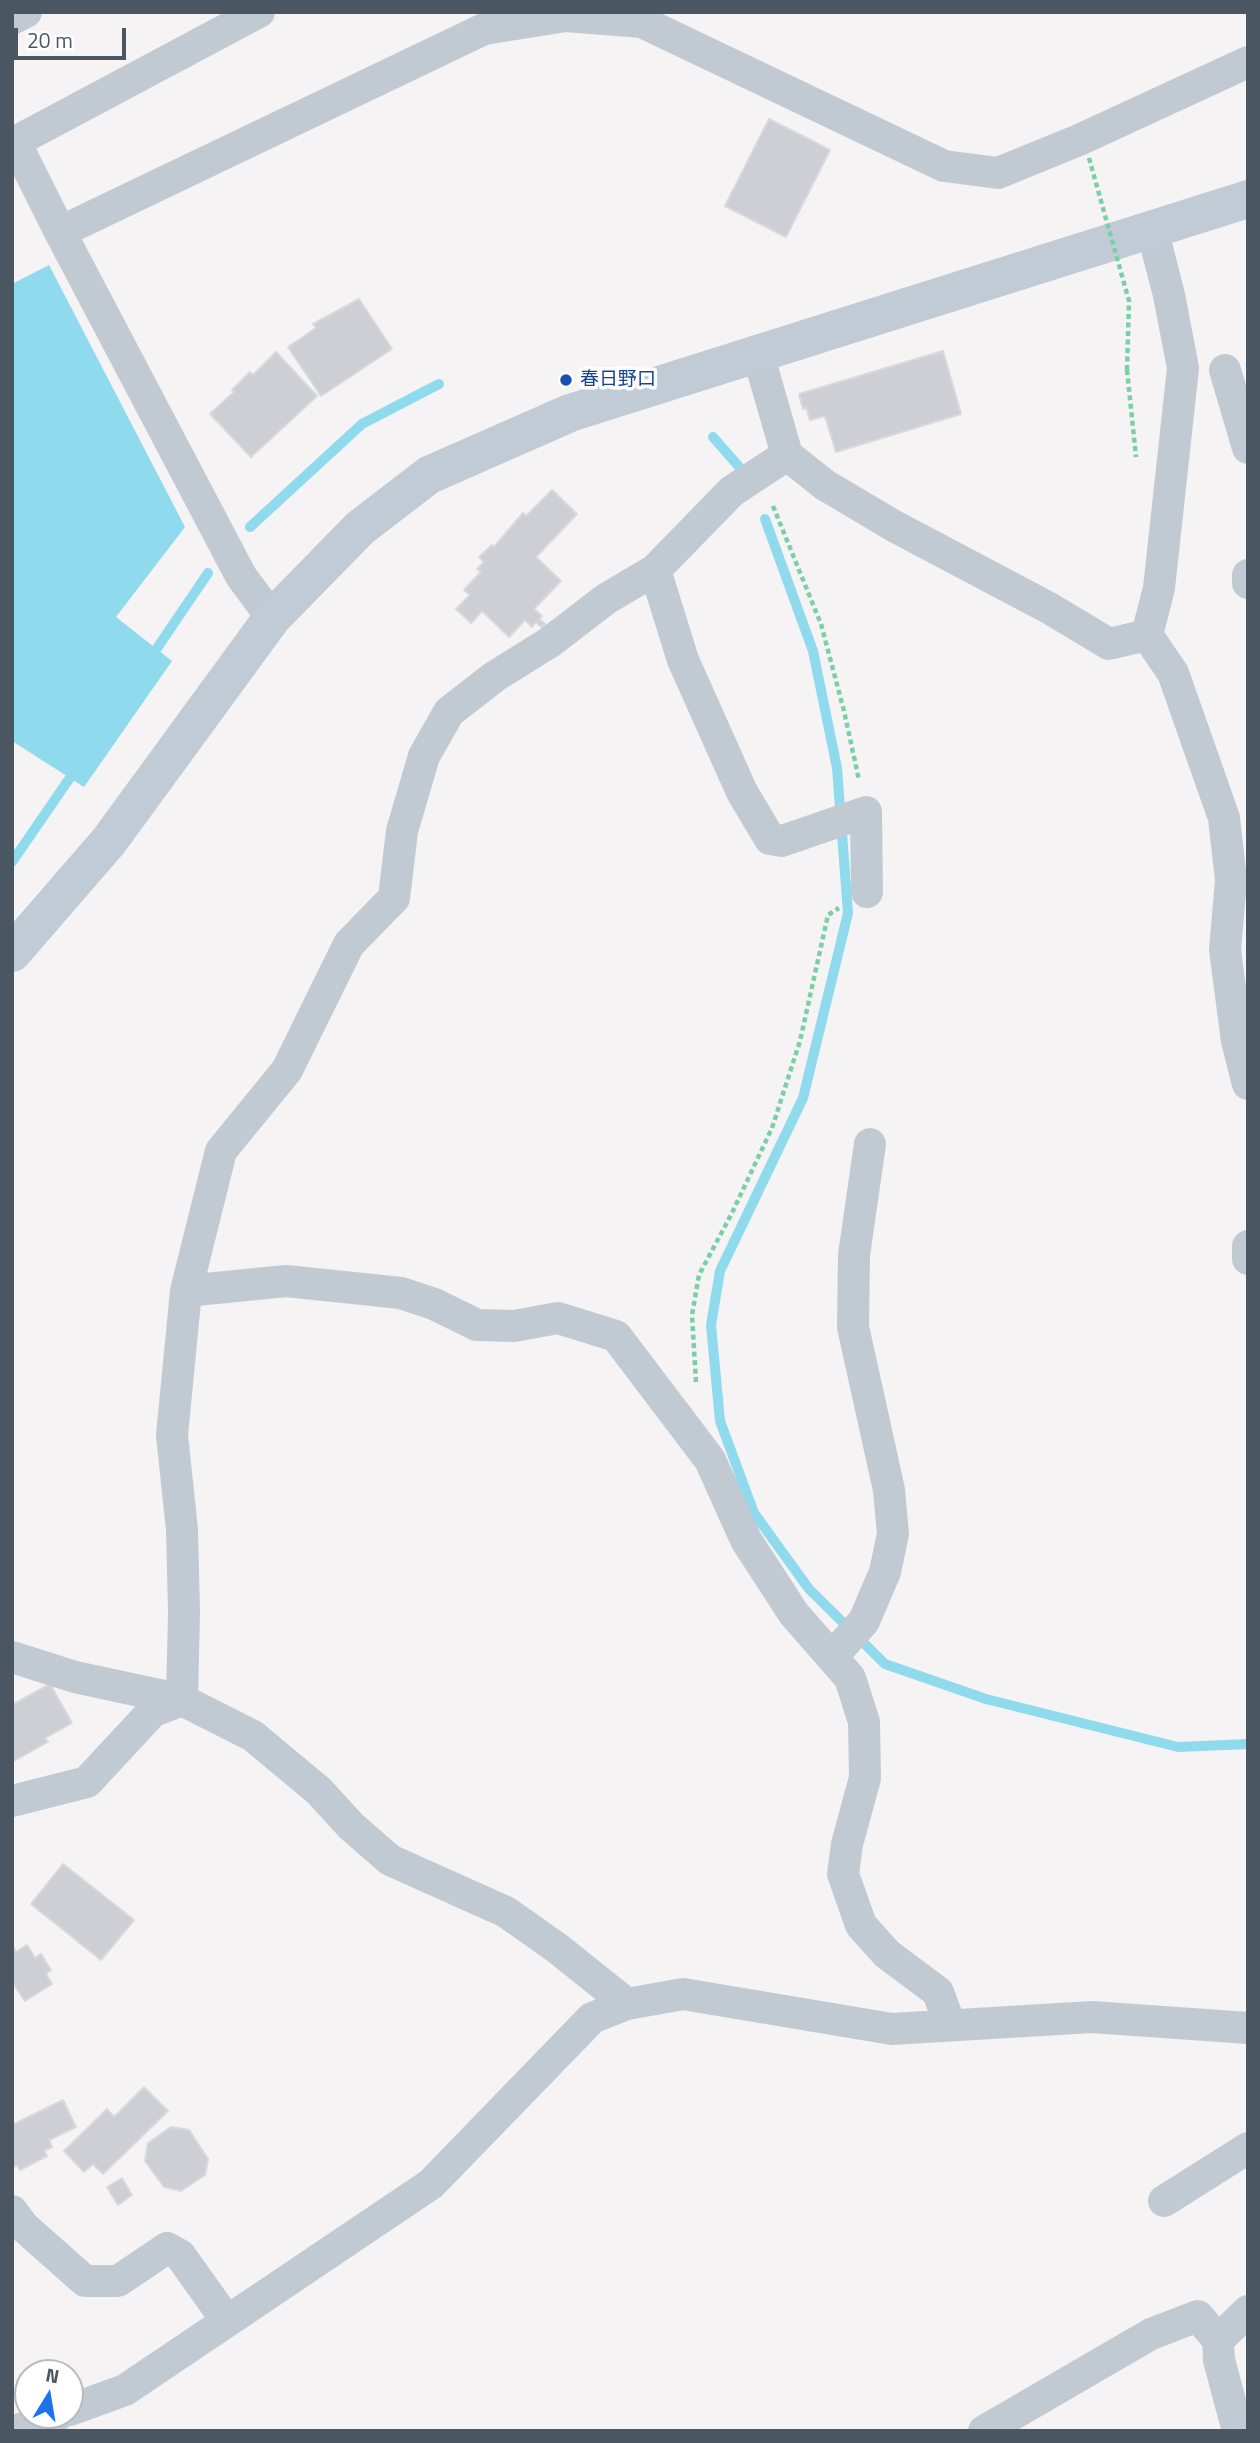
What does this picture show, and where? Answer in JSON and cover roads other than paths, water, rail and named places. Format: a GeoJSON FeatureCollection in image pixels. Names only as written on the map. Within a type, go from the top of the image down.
{"type":"FeatureCollection","features":[{"type":"Feature","properties":{"kind":"street"},"geometry":{"type":"LineString","coordinates":[[12,19],[26,12]]}},
{"type":"Feature","properties":{"kind":"street"},"geometry":{"type":"LineString","coordinates":[[259,12],[15,142],[241,576],[272,618]]}},
{"type":"Feature","properties":{"kind":"street"},"geometry":{"type":"LineString","coordinates":[[60,232],[484,29],[566,16],[642,22],[944,166],[998,173],[1079,140],[1248,62]]}},
{"type":"Feature","properties":{"kind":"street"},"geometry":{"type":"LineString","coordinates":[[12,953],[109,841],[272,618],[360,528],[429,475],[570,413],[1248,198]]}},
{"type":"Feature","properties":{"kind":"street"},"geometry":{"type":"LineString","coordinates":[[1152,229],[1169,295],[1183,368],[1159,588],[1147,635],[1173,673],[1224,818],[1231,880],[1225,950],[1237,1041],[1248,1084]]}},
{"type":"Feature","properties":{"kind":"street"},"geometry":{"type":"LineString","coordinates":[[758,354],[787,455],[825,485],[1049,608],[1109,644],[1147,635]]}},
{"type":"Feature","properties":{"kind":"street"},"geometry":{"type":"LineString","coordinates":[[1183,368],[1236,367],[1248,448]]}},
{"type":"Feature","properties":{"kind":"street"},"geometry":{"type":"LineString","coordinates":[[181,1700],[183,1530],[172,1435],[186,1291],[221,1151],[286,1070],[349,944],[394,898],[402,831],[424,756],[449,712],[494,677],[550,642],[606,599],[655,570],[732,491],[787,455]]}},
{"type":"Feature","properties":{"kind":"street"},"geometry":{"type":"LineString","coordinates":[[655,570],[683,660],[742,792],[769,839],[782,841],[866,812],[867,892]]}},
{"type":"Feature","properties":{"kind":"street"},"geometry":{"type":"LineString","coordinates":[[1248,575],[1248,583]]}},
{"type":"Feature","properties":{"kind":"street"},"geometry":{"type":"LineString","coordinates":[[832,1657],[864,1621],[885,1572],[893,1534],[889,1490],[853,1327],[854,1255],[870,1144]]}},
{"type":"Feature","properties":{"kind":"street"},"geometry":{"type":"LineString","coordinates":[[1248,1246],[1248,1259]]}},
{"type":"Feature","properties":{"kind":"street"},"geometry":{"type":"LineString","coordinates":[[186,1291],[286,1281],[401,1293],[434,1304],[477,1325],[514,1326],[558,1318],[616,1336],[710,1460],[746,1540],[794,1614],[850,1678],[864,1723],[865,1778],[847,1844],[843,1874],[861,1926],[887,1954],[938,1993],[950,2025]]}},
{"type":"Feature","properties":{"kind":"street"},"geometry":{"type":"LineString","coordinates":[[12,1657],[75,1677],[181,1700],[253,1736],[319,1791],[351,1826],[390,1860],[506,1912],[627,2004]]}},
{"type":"Feature","properties":{"kind":"street"},"geometry":{"type":"LineString","coordinates":[[12,1801],[87,1782],[152,1712],[181,1700]]}},
{"type":"Feature","properties":{"kind":"street"},"geometry":{"type":"LineString","coordinates":[[84,2405],[125,2390],[431,2184],[592,2018],[627,2004],[682,1994],[892,2029],[1092,2017],[1248,2028]]}},
{"type":"Feature","properties":{"kind":"street"},"geometry":{"type":"LineString","coordinates":[[1164,2201],[1248,2148]]}},
{"type":"Feature","properties":{"kind":"street"},"geometry":{"type":"LineString","coordinates":[[12,2211],[24,2227],[85,2281],[118,2281],[167,2248],[180,2255],[227,2321]]}},
{"type":"Feature","properties":{"kind":"street"},"geometry":{"type":"LineString","coordinates":[[1218,2340],[1248,2311]]}},
{"type":"Feature","properties":{"kind":"street"},"geometry":{"type":"LineString","coordinates":[[984,2431],[1151,2334],[1198,2316],[1218,2340],[1219,2360],[1236,2425]]}},
{"type":"Feature","properties":{"kind":"water"},"geometry":{"type":"Polygon","coordinates":[[[49,265],[185,527],[116,617],[172,661],[84,787],[12,741],[12,284],[49,265]]]}},
{"type":"Feature","properties":{"kind":"waterway"},"geometry":{"type":"LineString","coordinates":[[250,527],[362,424],[439,384]]}},
{"type":"Feature","properties":{"kind":"waterway"},"geometry":{"type":"LineString","coordinates":[[713,437],[741,469]]}},
{"type":"Feature","properties":{"kind":"waterway"},"geometry":{"type":"LineString","coordinates":[[765,519],[813,651],[837,768],[848,913],[803,1098],[720,1271],[711,1325],[720,1421],[754,1513],[809,1589],[885,1664],[986,1699],[1178,1747],[1248,1744]]}},
{"type":"Feature","properties":{"kind":"waterway"},"geometry":{"type":"LineString","coordinates":[[149,660],[208,573]]}},
{"type":"Feature","properties":{"kind":"waterway"},"geometry":{"type":"LineString","coordinates":[[12,862],[78,766]]}},
{"type":"Feature","properties":{"kind":"place","name":"春日野口"},"geometry":{"type":"Point","coordinates":[566,380]}}]}
